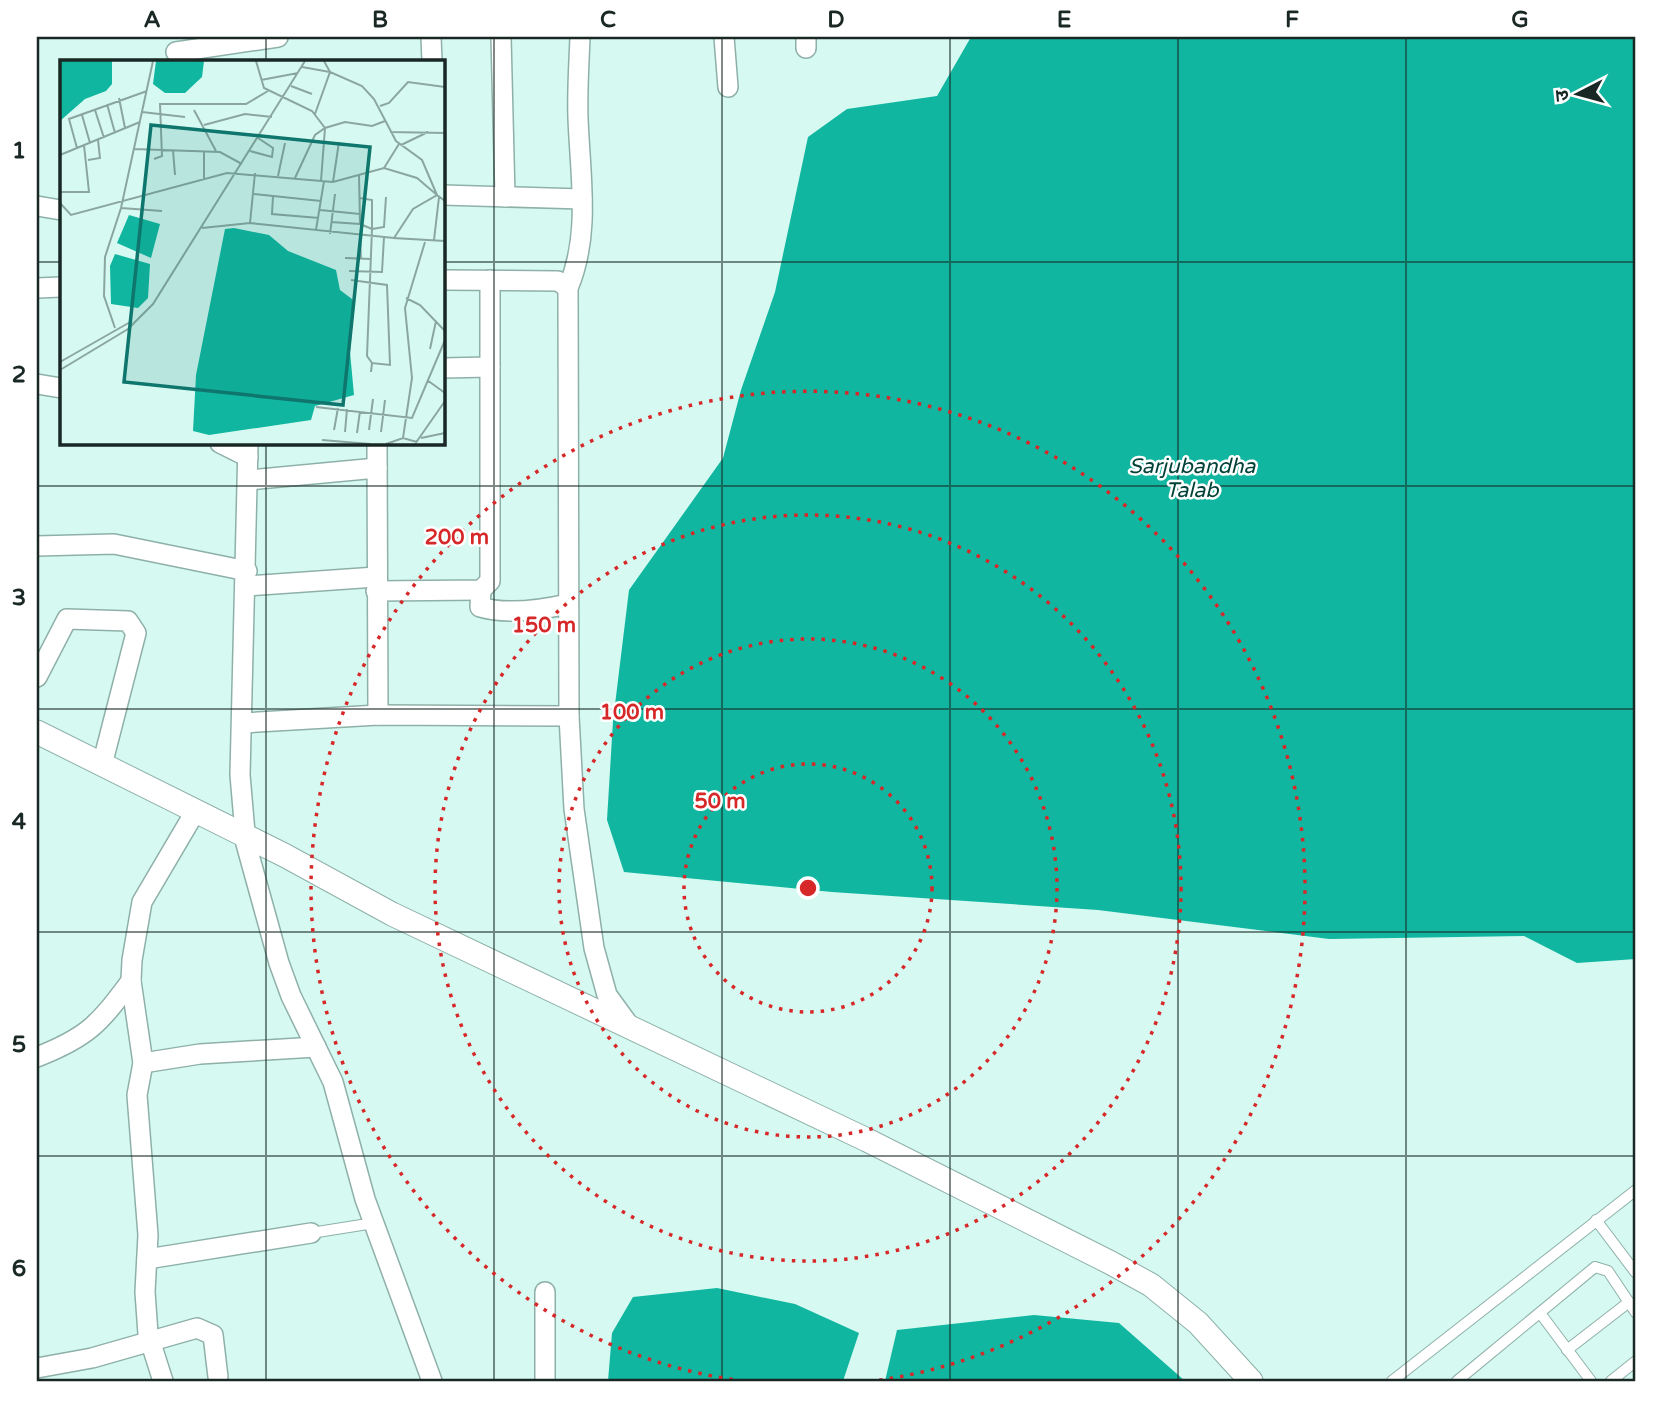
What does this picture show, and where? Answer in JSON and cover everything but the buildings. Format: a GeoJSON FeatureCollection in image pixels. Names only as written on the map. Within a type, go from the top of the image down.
{"type":"FeatureCollection","features":[{"type":"Feature","properties":{"kind":"street"},"geometry":{"type":"LineString","coordinates":[[175,50],[278,37]]}},
{"type":"Feature","properties":{"kind":"street"},"geometry":{"type":"LineString","coordinates":[[431,37],[432,60]]}},
{"type":"Feature","properties":{"kind":"street"},"geometry":{"type":"LineString","coordinates":[[501,37],[505,197]]}},
{"type":"Feature","properties":{"kind":"street"},"geometry":{"type":"LineString","coordinates":[[580,37],[578,115],[582,198],[579,262],[568,288],[569,716],[574,809],[594,948],[607,995],[631,1029]]}},
{"type":"Feature","properties":{"kind":"street"},"geometry":{"type":"LineString","coordinates":[[724,37],[728,88]]}},
{"type":"Feature","properties":{"kind":"street"},"geometry":{"type":"LineString","coordinates":[[444,195],[582,198]]}},
{"type":"Feature","properties":{"kind":"street"},"geometry":{"type":"LineString","coordinates":[[37,206],[60,210]]}},
{"type":"Feature","properties":{"kind":"street"},"geometry":{"type":"LineString","coordinates":[[444,280],[558,281],[568,288]]}},
{"type":"Feature","properties":{"kind":"street"},"geometry":{"type":"LineString","coordinates":[[490,280],[491,580],[481,590],[480,607],[488,610],[537,610],[568,604]]}},
{"type":"Feature","properties":{"kind":"street"},"geometry":{"type":"LineString","coordinates":[[37,288],[60,287]]}},
{"type":"Feature","properties":{"kind":"street"},"geometry":{"type":"LineString","coordinates":[[444,368],[490,368]]}},
{"type":"Feature","properties":{"kind":"street"},"geometry":{"type":"LineString","coordinates":[[37,384],[60,388]]}},
{"type":"Feature","properties":{"kind":"street"},"geometry":{"type":"LineString","coordinates":[[224,444],[248,450],[247,578],[240,775],[246,837],[279,963],[291,996],[333,1082],[374,1223],[432,1381]]}},
{"type":"Feature","properties":{"kind":"street"},"geometry":{"type":"LineString","coordinates":[[377,444],[378,715]]}},
{"type":"Feature","properties":{"kind":"street"},"geometry":{"type":"LineString","coordinates":[[248,480],[377,468]]}},
{"type":"Feature","properties":{"kind":"street"},"geometry":{"type":"LineString","coordinates":[[37,546],[114,544],[247,578],[481,590]]}},
{"type":"Feature","properties":{"kind":"street"},"geometry":{"type":"LineString","coordinates":[[37,677],[67,618],[128,621],[136,633],[102,765]]}},
{"type":"Feature","properties":{"kind":"street"},"geometry":{"type":"LineString","coordinates":[[243,723],[378,715],[569,716]]}},
{"type":"Feature","properties":{"kind":"street"},"geometry":{"type":"LineString","coordinates":[[37,732],[393,914],[867,1140],[1151,1285],[1198,1323],[1251,1381]]}},
{"type":"Feature","properties":{"kind":"street"},"geometry":{"type":"LineString","coordinates":[[163,1381],[150,1342],[145,1292],[148,1235],[137,1095],[144,1063],[131,981],[137,918],[142,902],[195,813]]}},
{"type":"Feature","properties":{"kind":"street"},"geometry":{"type":"LineString","coordinates":[[37,1057],[66,1045],[100,1023],[131,981]]}},
{"type":"Feature","properties":{"kind":"street"},"geometry":{"type":"LineString","coordinates":[[144,1063],[200,1054],[316,1046]]}},
{"type":"Feature","properties":{"kind":"street"},"geometry":{"type":"LineString","coordinates":[[147,1259],[311,1233]]}},
{"type":"Feature","properties":{"kind":"street"},"geometry":{"type":"LineString","coordinates":[[545,1292],[545,1381]]}},
{"type":"Feature","properties":{"kind":"street"},"geometry":{"type":"LineString","coordinates":[[37,1367],[92,1358],[197,1328],[207,1330],[213,1335],[218,1377]]}},
{"type":"Feature","properties":{"kind":"lane"},"geometry":{"type":"LineString","coordinates":[[1392,1381],[1636,1190]]}},
{"type":"Feature","properties":{"kind":"lane"},"geometry":{"type":"LineString","coordinates":[[1597,1220],[1636,1273]]}},
{"type":"Feature","properties":{"kind":"lane"},"geometry":{"type":"LineString","coordinates":[[311,1233],[374,1223]]}},
{"type":"Feature","properties":{"kind":"lane"},"geometry":{"type":"LineString","coordinates":[[1457,1381],[1595,1267],[1608,1271],[1636,1313]]}},
{"type":"Feature","properties":{"kind":"lane"},"geometry":{"type":"LineString","coordinates":[[1567,1350],[1629,1302]]}},
{"type":"Feature","properties":{"kind":"lane"},"geometry":{"type":"LineString","coordinates":[[1540,1313],[1591,1381]]}},
{"type":"Feature","properties":{"kind":"lane"},"geometry":{"type":"LineString","coordinates":[[1611,1381],[1636,1361]]}},
{"type":"Feature","properties":{"kind":"water","name":"Sarjubandha Talab"},"geometry":{"type":"Polygon","coordinates":[[[971,37],[1636,37],[1636,959],[1577,963],[1524,936],[1329,939],[1098,910],[832,892],[624,872],[607,820],[613,721],[629,590],[723,458],[741,390],[775,292],[808,137],[847,109],[937,96],[971,37]]]}},
{"type":"Feature","properties":{"kind":"water"},"geometry":{"type":"Polygon","coordinates":[[[717,1288],[795,1304],[859,1333],[843,1381],[608,1381],[612,1333],[633,1297],[717,1288]]]}},
{"type":"Feature","properties":{"kind":"water"},"geometry":{"type":"Polygon","coordinates":[[[1034,1315],[1119,1323],[1185,1381],[885,1381],[897,1330],[1034,1315]]]}}]}
